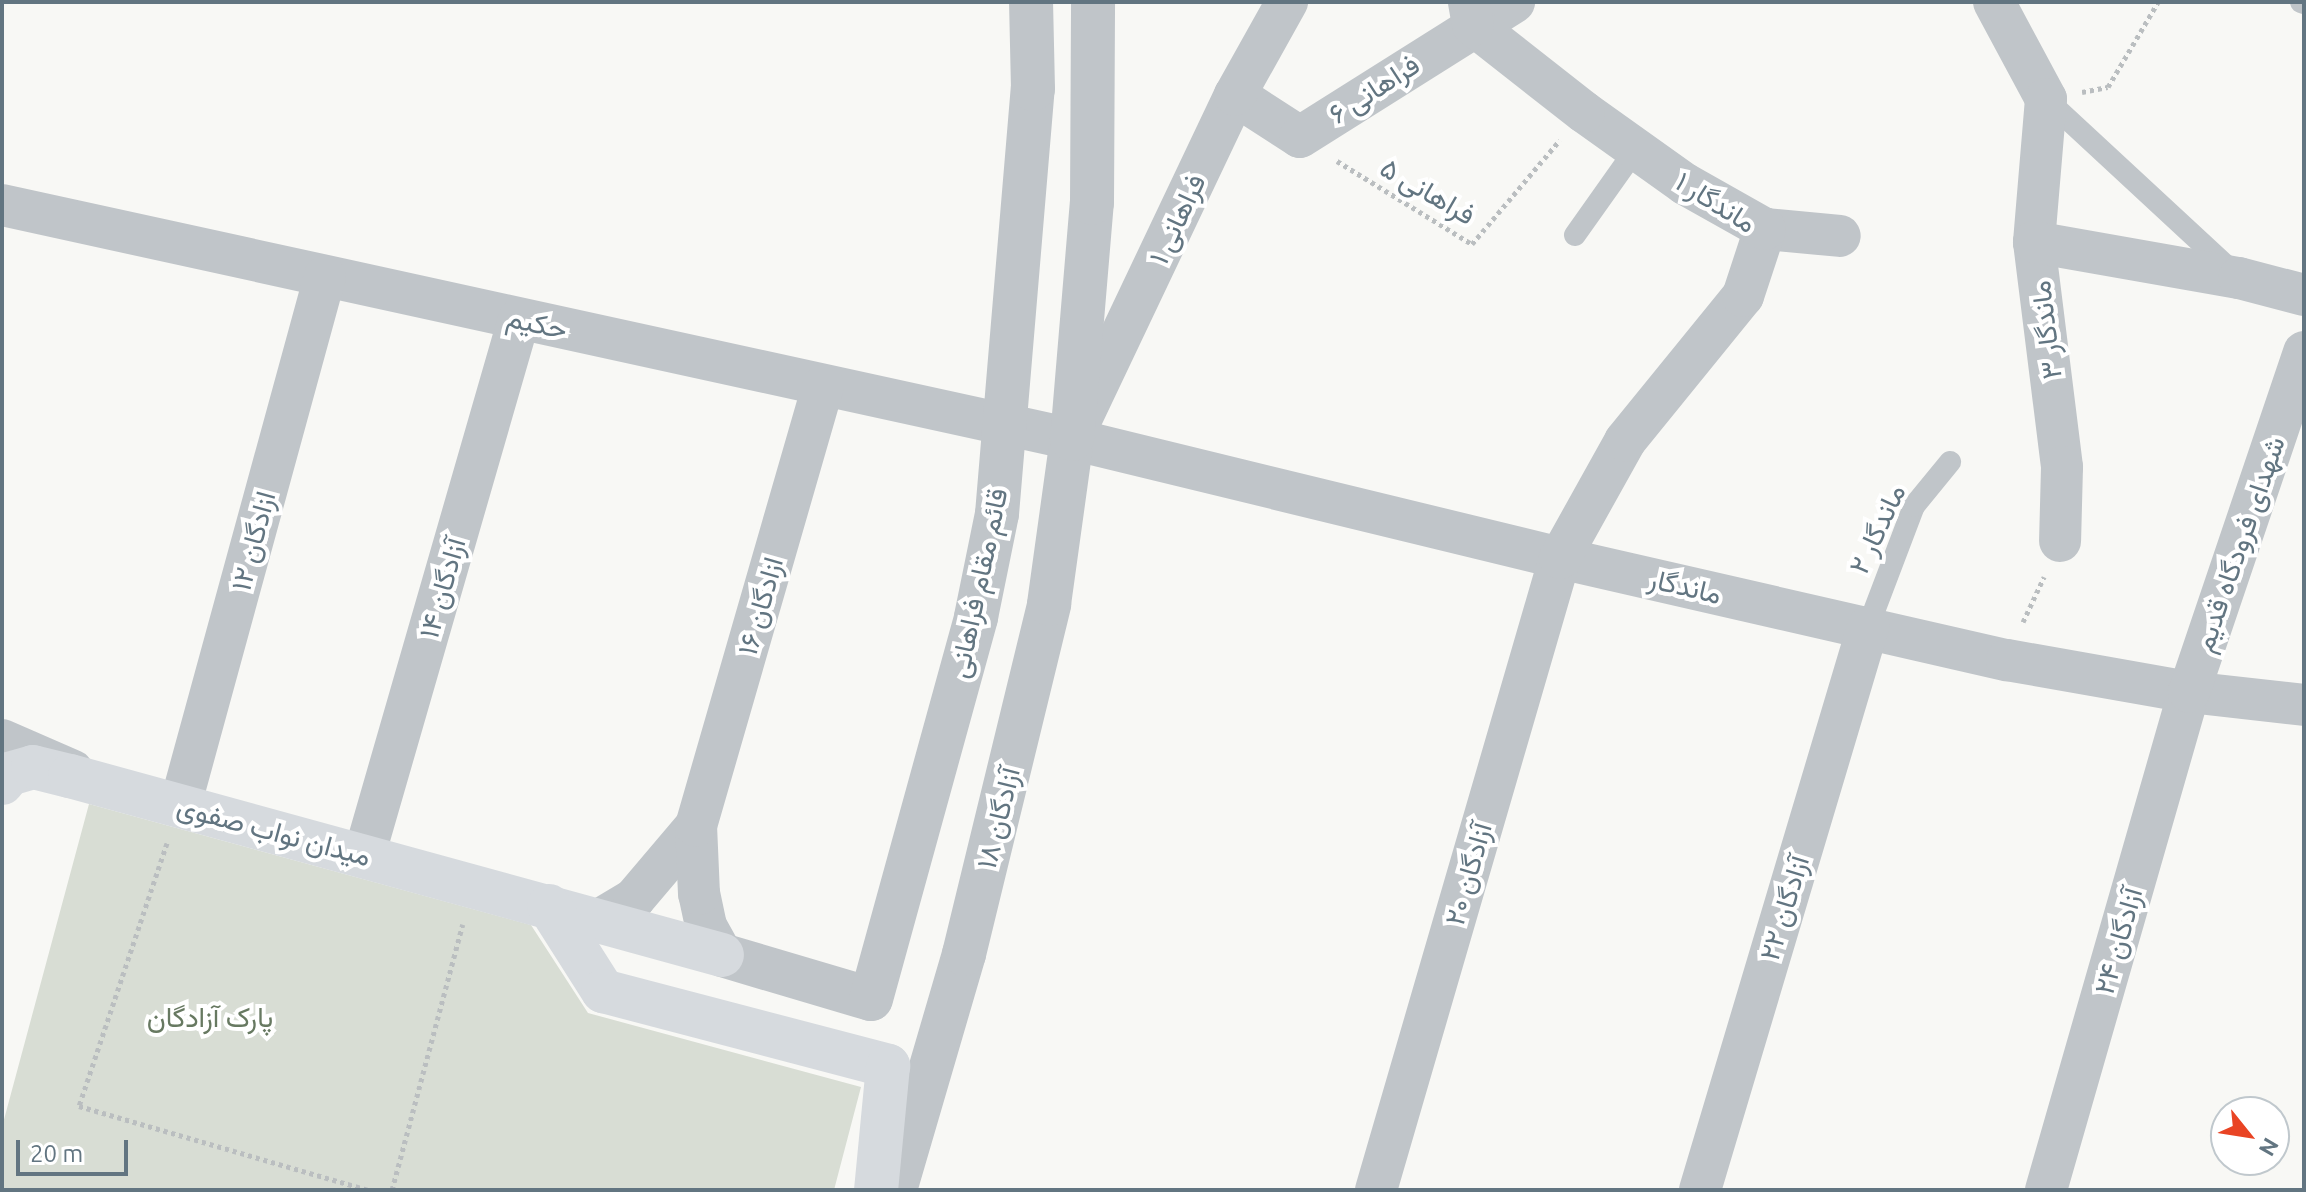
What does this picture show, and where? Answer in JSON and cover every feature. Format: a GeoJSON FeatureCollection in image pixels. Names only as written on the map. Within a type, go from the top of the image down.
{"type":"FeatureCollection","features":[{"type":"Feature","properties":{"kind":"main road","name":"میدان نواب صفوی"},"geometry":{"type":"LineString","coordinates":[[2,783],[9,774],[33,767],[722,955]]}},
{"type":"Feature","properties":{"kind":"main road"},"geometry":{"type":"LineString","coordinates":[[549,906],[603,991],[888,1066],[876,1190]]}},
{"type":"Feature","properties":{"kind":"street","name":"قائم مقام فراهانی"},"geometry":{"type":"LineString","coordinates":[[722,955],[871,999],[976,617],[997,514],[1033,89],[1031,2]]}},
{"type":"Feature","properties":{"kind":"street"},"geometry":{"type":"LineString","coordinates":[[1072,439],[1092,203],[1093,2]]}},
{"type":"Feature","properties":{"kind":"street","name":"فراهانی ۱"},"geometry":{"type":"LineString","coordinates":[[1072,439],[1235,95],[1287,2]]}},
{"type":"Feature","properties":{"kind":"street","name":"فراهانی ۶"},"geometry":{"type":"LineString","coordinates":[[1235,95],[1300,137],[1471,14],[1514,2]]}},
{"type":"Feature","properties":{"kind":"street"},"geometry":{"type":"LineString","coordinates":[[1994,2],[2046,99]]}},
{"type":"Feature","properties":{"kind":"street","name":"ماندگار ۱"},"geometry":{"type":"LineString","coordinates":[[1471,14],[1584,112],[1685,184],[1765,229],[1743,296],[1625,441],[1560,558]]}},
{"type":"Feature","properties":{"kind":"street","name":"ماندگار ۳"},"geometry":{"type":"LineString","coordinates":[[2046,99],[2034,242],[2062,467],[2060,541]]}},
{"type":"Feature","properties":{"kind":"street","name":"حکیم"},"geometry":{"type":"LineString","coordinates":[[2,205],[1005,427],[1072,439]]}},
{"type":"Feature","properties":{"kind":"street"},"geometry":{"type":"LineString","coordinates":[[1765,229],[1840,236]]}},
{"type":"Feature","properties":{"kind":"street"},"geometry":{"type":"LineString","coordinates":[[2034,242],[2239,278],[2304,295]]}},
{"type":"Feature","properties":{"kind":"street","name":"ازادگان ۱۲"},"geometry":{"type":"LineString","coordinates":[[180,806],[325,276]]}},
{"type":"Feature","properties":{"kind":"street","name":"آزادگان ۱۴"},"geometry":{"type":"LineString","coordinates":[[364,856],[519,319]]}},
{"type":"Feature","properties":{"kind":"street","name":"شهدای فرودگاه قدیم"},"geometry":{"type":"LineString","coordinates":[[2189,692],[2304,352]]}},
{"type":"Feature","properties":{"kind":"street","name":"ازادگان ۱۶"},"geometry":{"type":"LineString","coordinates":[[722,955],[706,926],[699,894],[696,826],[823,386]]}},
{"type":"Feature","properties":{"kind":"street","name":"ماندگار"},"geometry":{"type":"LineString","coordinates":[[1072,439],[1560,558],[2007,660],[2189,692],[2304,705]]}},
{"type":"Feature","properties":{"kind":"street","name":"آزادگان ۱۸"},"geometry":{"type":"LineString","coordinates":[[895,1190],[1005,797],[1049,604],[1072,439]]}},
{"type":"Feature","properties":{"kind":"street","name":"آزادگان ۲۰"},"geometry":{"type":"LineString","coordinates":[[1376,1190],[1560,558]]}},
{"type":"Feature","properties":{"kind":"street","name":"آزادگان ۲۲"},"geometry":{"type":"LineString","coordinates":[[1700,1190],[1868,627]]}},
{"type":"Feature","properties":{"kind":"street","name":"آزادگان ۲۴"},"geometry":{"type":"LineString","coordinates":[[2046,1190],[2189,692]]}},
{"type":"Feature","properties":{"kind":"street"},"geometry":{"type":"LineString","coordinates":[[2,740],[107,786]]}},
{"type":"Feature","properties":{"kind":"street","name":"ازادگان ۱۶"},"geometry":{"type":"LineString","coordinates":[[599,920],[634,899],[696,826]]}},
{"type":"Feature","properties":{"kind":"lane"},"geometry":{"type":"LineString","coordinates":[[2046,99],[2239,278]]}},
{"type":"Feature","properties":{"kind":"lane"},"geometry":{"type":"LineString","coordinates":[[1575,235],[1636,149]]}},
{"type":"Feature","properties":{"kind":"lane","name":"ماندگار ۲"},"geometry":{"type":"LineString","coordinates":[[1868,627],[1914,506],[1950,462]]}},
{"type":"Feature","properties":{"kind":"path"},"geometry":{"type":"LineString","coordinates":[[2046,99],[2108,87],[2158,2]]}},
{"type":"Feature","properties":{"kind":"path","name":"فراهانی ۵"},"geometry":{"type":"LineString","coordinates":[[1300,137],[1472,244],[1584,112]]}},
{"type":"Feature","properties":{"kind":"path"},"geometry":{"type":"LineString","coordinates":[[2007,660],[2060,541]]}},
{"type":"Feature","properties":{"kind":"path"},"geometry":{"type":"LineString","coordinates":[[180,806],[79,1106],[368,1190]]}},
{"type":"Feature","properties":{"kind":"path"},"geometry":{"type":"LineString","coordinates":[[392,1190],[474,886]]}},
{"type":"Feature","properties":{"kind":"green space","name":"پارک آزادگان"},"geometry":{"type":"Polygon","coordinates":[[[89,804],[531,925],[588,1013],[861,1087],[834,1190],[2,1190],[2,1127],[89,804]]]}}]}
